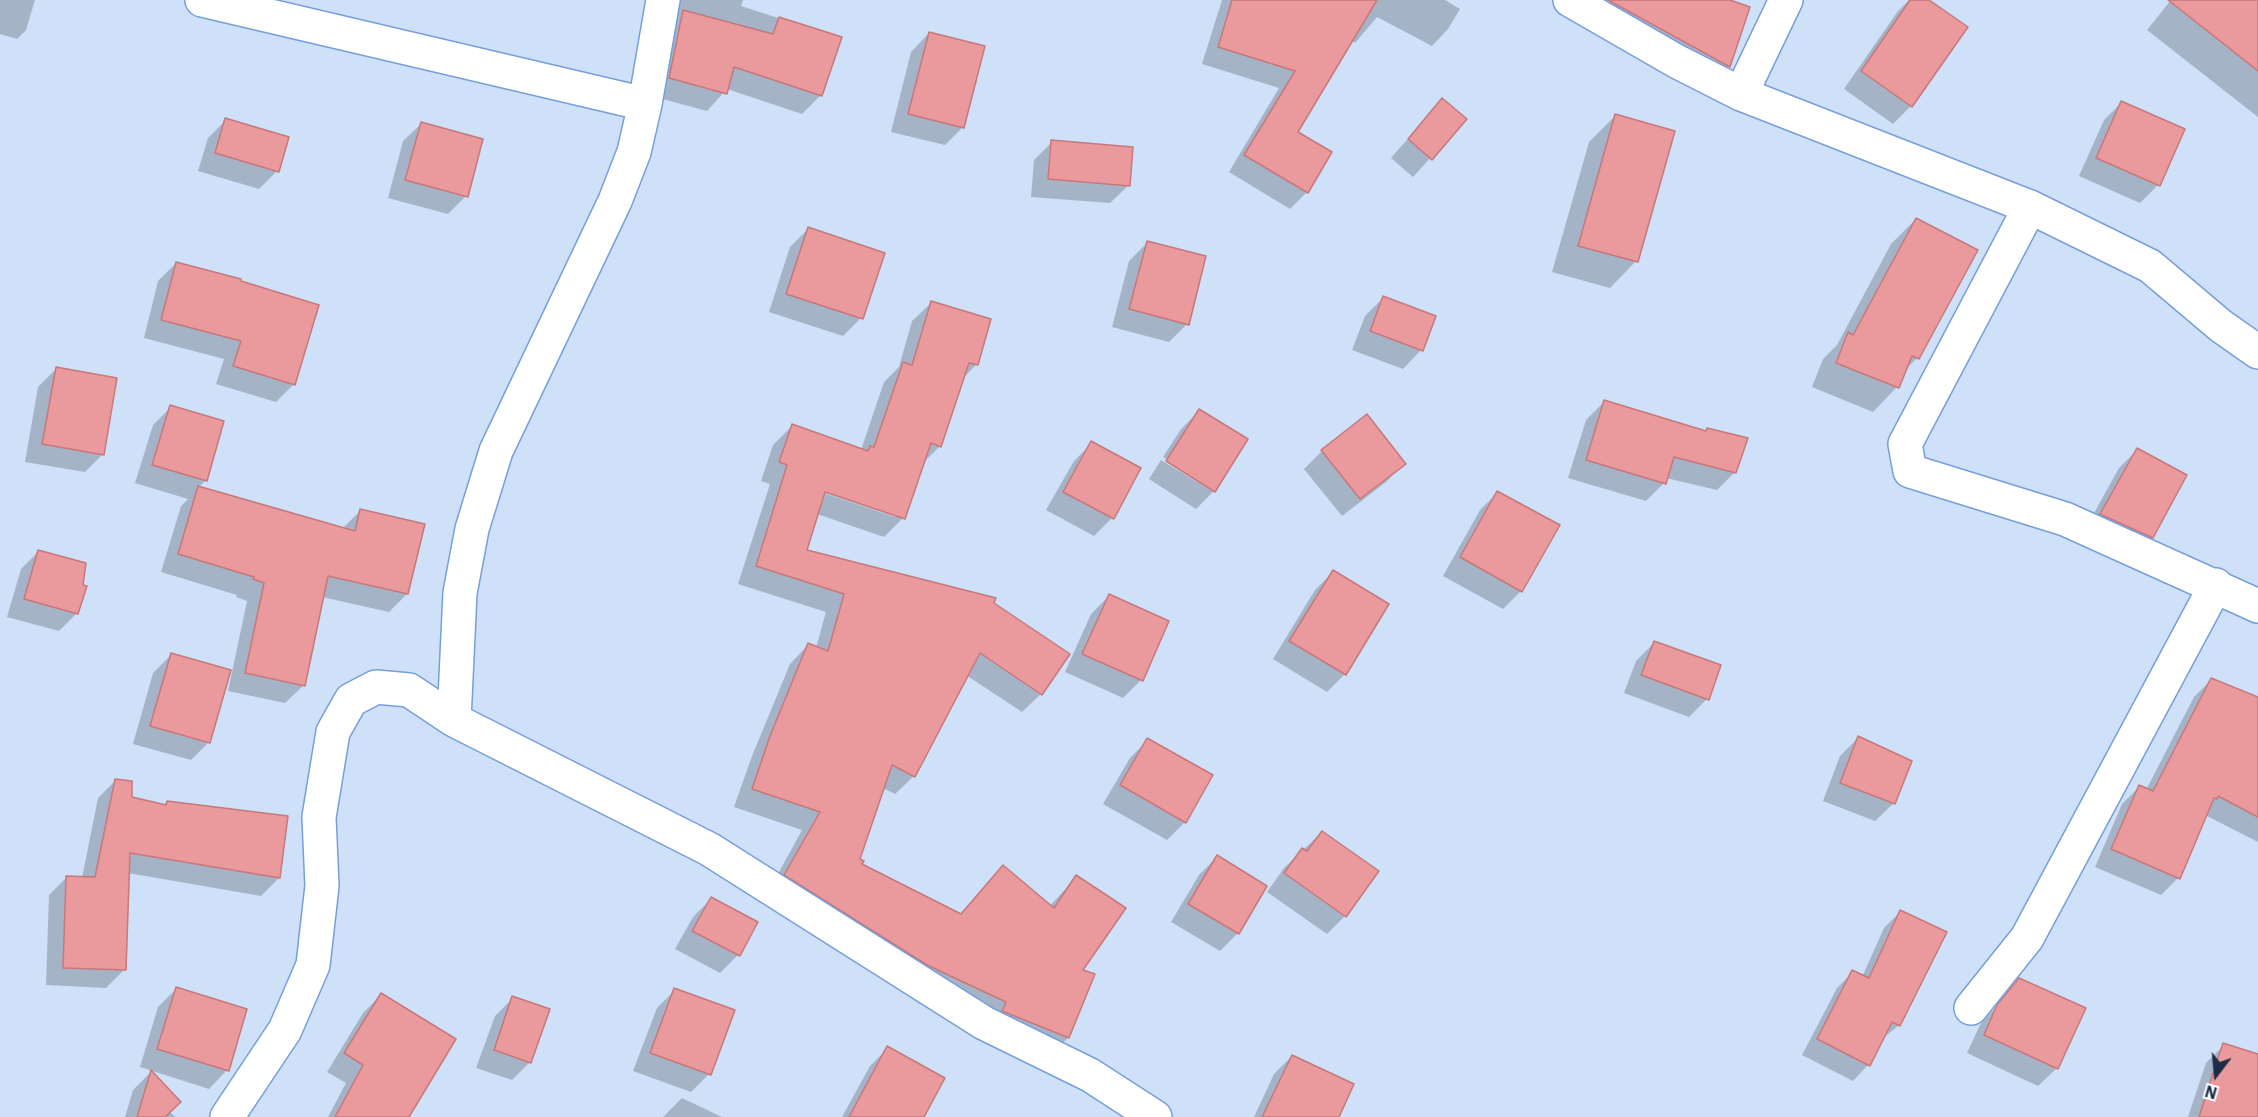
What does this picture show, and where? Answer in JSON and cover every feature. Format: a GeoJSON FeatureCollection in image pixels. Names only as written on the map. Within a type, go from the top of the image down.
{"type":"FeatureCollection","features":[{"type":"Feature","properties":{"kind":"street"},"geometry":{"type":"LineString","coordinates":[[202,0],[645,104]]}},
{"type":"Feature","properties":{"kind":"street"},"geometry":{"type":"LineString","coordinates":[[454,720],[460,593],[472,529],[492,462],[560,312],[615,201],[634,152],[645,104],[663,0]]}},
{"type":"Feature","properties":{"kind":"street"},"geometry":{"type":"LineString","coordinates":[[1570,0],[1676,62],[1741,94],[2030,207],[2150,266],[2221,326],[2258,352]]}},
{"type":"Feature","properties":{"kind":"street"},"geometry":{"type":"LineString","coordinates":[[1741,94],[1786,0]]}},
{"type":"Feature","properties":{"kind":"street"},"geometry":{"type":"LineString","coordinates":[[2030,207],[1905,444],[1910,471],[2066,519],[2258,606]]}},
{"type":"Feature","properties":{"kind":"street"},"geometry":{"type":"LineString","coordinates":[[1971,1008],[2027,938],[2216,585]]}},
{"type":"Feature","properties":{"kind":"street"},"geometry":{"type":"LineString","coordinates":[[227,1117],[285,1030],[313,965],[321,886],[320,817],[333,732],[351,700],[376,687],[409,690],[454,720],[709,849],[984,1023],[1089,1075],[1155,1117]]}},
{"type":"Feature","properties":{"kind":"building"},"geometry":{"type":"Polygon","coordinates":[[[1232,0],[1377,0],[1298,132],[1332,152],[1308,193],[1244,155],[1295,71],[1218,47],[1232,0]]]}},
{"type":"Feature","properties":{"kind":"building"},"geometry":{"type":"Polygon","coordinates":[[[1608,0],[1730,0],[1750,7],[1730,67],[1608,0]]]}},
{"type":"Feature","properties":{"kind":"building"},"geometry":{"type":"Polygon","coordinates":[[[1910,0],[1929,0],[1968,27],[1912,107],[1861,71],[1910,0]]]}},
{"type":"Feature","properties":{"kind":"building"},"geometry":{"type":"Polygon","coordinates":[[[2168,0],[2258,0],[2258,71],[2168,0]]]}},
{"type":"Feature","properties":{"kind":"building"},"geometry":{"type":"Polygon","coordinates":[[[683,10],[773,34],[779,17],[842,37],[822,96],[734,67],[727,94],[669,78],[683,10]]]}},
{"type":"Feature","properties":{"kind":"building"},"geometry":{"type":"Polygon","coordinates":[[[929,32],[985,46],[964,128],[908,114],[929,32]]]}},
{"type":"Feature","properties":{"kind":"building"},"geometry":{"type":"Polygon","coordinates":[[[1442,98],[1467,119],[1432,160],[1408,139],[1442,98]]]}},
{"type":"Feature","properties":{"kind":"building"},"geometry":{"type":"Polygon","coordinates":[[[2121,101],[2185,129],[2160,186],[2096,158],[2121,101]]]}},
{"type":"Feature","properties":{"kind":"building"},"geometry":{"type":"Polygon","coordinates":[[[1615,114],[1675,131],[1638,262],[1578,246],[1615,114]]]}},
{"type":"Feature","properties":{"kind":"building"},"geometry":{"type":"Polygon","coordinates":[[[225,118],[289,137],[279,172],[215,153],[225,118]]]}},
{"type":"Feature","properties":{"kind":"building"},"geometry":{"type":"Polygon","coordinates":[[[421,122],[483,139],[468,197],[405,180],[421,122]]]}},
{"type":"Feature","properties":{"kind":"building"},"geometry":{"type":"Polygon","coordinates":[[[1051,140],[1133,147],[1130,186],[1048,179],[1051,140]]]}},
{"type":"Feature","properties":{"kind":"building"},"geometry":{"type":"Polygon","coordinates":[[[1916,218],[1978,250],[1919,359],[1912,356],[1899,388],[1836,363],[1848,332],[1853,335],[1916,218]]]}},
{"type":"Feature","properties":{"kind":"building"},"geometry":{"type":"Polygon","coordinates":[[[808,227],[885,253],[863,319],[786,294],[808,227]]]}},
{"type":"Feature","properties":{"kind":"building"},"geometry":{"type":"Polygon","coordinates":[[[1147,241],[1206,256],[1189,325],[1129,309],[1147,241]]]}},
{"type":"Feature","properties":{"kind":"building"},"geometry":{"type":"Polygon","coordinates":[[[176,262],[241,279],[241,281],[319,305],[295,385],[233,366],[241,341],[161,320],[176,262]]]}},
{"type":"Feature","properties":{"kind":"building"},"geometry":{"type":"Polygon","coordinates":[[[1383,296],[1436,316],[1423,351],[1370,331],[1383,296]]]}},
{"type":"Feature","properties":{"kind":"building"},"geometry":{"type":"Polygon","coordinates":[[[931,301],[991,319],[978,365],[969,363],[941,447],[931,443],[905,519],[825,492],[807,550],[996,598],[994,603],[1070,654],[1042,695],[980,653],[915,777],[892,765],[860,859],[864,861],[862,864],[961,914],[1003,865],[1054,908],[1076,875],[1126,908],[1083,970],[1095,974],[1069,1038],[1002,1011],[1006,1002],[927,965],[784,875],[820,812],[752,789],[770,736],[808,643],[828,651],[844,594],[756,566],[787,465],[779,462],[792,424],[868,451],[870,446],[874,447],[903,362],[912,365],[931,301]]]}},
{"type":"Feature","properties":{"kind":"building"},"geometry":{"type":"Polygon","coordinates":[[[56,367],[117,378],[104,455],[42,444],[56,367]]]}},
{"type":"Feature","properties":{"kind":"building"},"geometry":{"type":"Polygon","coordinates":[[[1604,400],[1706,431],[1707,428],[1748,438],[1736,473],[1674,457],[1666,484],[1586,460],[1604,400]]]}},
{"type":"Feature","properties":{"kind":"building"},"geometry":{"type":"Polygon","coordinates":[[[170,405],[224,421],[207,481],[152,465],[170,405]]]}},
{"type":"Feature","properties":{"kind":"building"},"geometry":{"type":"Polygon","coordinates":[[[1199,409],[1248,439],[1215,492],[1166,461],[1199,409]]]}},
{"type":"Feature","properties":{"kind":"building"},"geometry":{"type":"Polygon","coordinates":[[[1367,414],[1406,464],[1360,499],[1321,450],[1367,414]]]}},
{"type":"Feature","properties":{"kind":"building"},"geometry":{"type":"Polygon","coordinates":[[[1091,441],[1141,468],[1114,519],[1063,492],[1091,441]]]}},
{"type":"Feature","properties":{"kind":"building"},"geometry":{"type":"Polygon","coordinates":[[[2137,448],[2187,475],[2153,538],[2100,514],[2137,448]]]}},
{"type":"Feature","properties":{"kind":"building"},"geometry":{"type":"Polygon","coordinates":[[[198,486],[355,531],[360,509],[425,524],[408,594],[328,576],[305,686],[245,673],[264,583],[253,579],[254,577],[178,554],[198,486]]]}},
{"type":"Feature","properties":{"kind":"building"},"geometry":{"type":"Polygon","coordinates":[[[1497,491],[1560,525],[1522,592],[1460,557],[1497,491]]]}},
{"type":"Feature","properties":{"kind":"building"},"geometry":{"type":"Polygon","coordinates":[[[38,550],[86,563],[83,585],[87,586],[78,614],[24,599],[38,550]]]}},
{"type":"Feature","properties":{"kind":"building"},"geometry":{"type":"Polygon","coordinates":[[[1333,570],[1389,604],[1346,675],[1289,641],[1333,570]]]}},
{"type":"Feature","properties":{"kind":"building"},"geometry":{"type":"Polygon","coordinates":[[[1109,594],[1169,621],[1143,681],[1082,654],[1109,594]]]}},
{"type":"Feature","properties":{"kind":"building"},"geometry":{"type":"Polygon","coordinates":[[[1654,641],[1721,665],[1709,700],[1641,675],[1654,641]]]}},
{"type":"Feature","properties":{"kind":"building"},"geometry":{"type":"Polygon","coordinates":[[[171,653],[231,670],[210,743],[150,726],[171,653]]]}},
{"type":"Feature","properties":{"kind":"building"},"geometry":{"type":"Polygon","coordinates":[[[2211,678],[2258,697],[2258,817],[2218,796],[2217,799],[2214,798],[2180,879],[2111,849],[2139,785],[2153,791],[2211,678]]]}},
{"type":"Feature","properties":{"kind":"building"},"geometry":{"type":"Polygon","coordinates":[[[1858,736],[1912,761],[1895,804],[1840,783],[1858,736]]]}},
{"type":"Feature","properties":{"kind":"building"},"geometry":{"type":"Polygon","coordinates":[[[1147,738],[1213,775],[1186,823],[1120,785],[1147,738]]]}},
{"type":"Feature","properties":{"kind":"building"},"geometry":{"type":"Polygon","coordinates":[[[115,779],[132,781],[132,797],[166,805],[167,801],[288,816],[280,878],[130,853],[126,970],[63,968],[66,876],[95,877],[115,779]]]}},
{"type":"Feature","properties":{"kind":"building"},"geometry":{"type":"Polygon","coordinates":[[[1322,831],[1379,871],[1346,917],[1284,873],[1302,848],[1307,851],[1322,831]]]}},
{"type":"Feature","properties":{"kind":"building"},"geometry":{"type":"Polygon","coordinates":[[[1217,855],[1267,886],[1239,934],[1188,904],[1217,855]]]}},
{"type":"Feature","properties":{"kind":"building"},"geometry":{"type":"Polygon","coordinates":[[[711,897],[758,922],[740,956],[692,931],[711,897]]]}},
{"type":"Feature","properties":{"kind":"building"},"geometry":{"type":"Polygon","coordinates":[[[1900,910],[1947,932],[1900,1026],[1892,1022],[1870,1066],[1817,1039],[1852,970],[1869,978],[1900,910]]]}},
{"type":"Feature","properties":{"kind":"building"},"geometry":{"type":"Polygon","coordinates":[[[2019,978],[2086,1008],[2058,1069],[1984,1035],[1997,1005],[2019,978]]]}},
{"type":"Feature","properties":{"kind":"building"},"geometry":{"type":"Polygon","coordinates":[[[176,987],[247,1009],[229,1071],[157,1049],[176,987]]]}},
{"type":"Feature","properties":{"kind":"building"},"geometry":{"type":"Polygon","coordinates":[[[674,988],[735,1010],[711,1075],[650,1053],[674,988]]]}},
{"type":"Feature","properties":{"kind":"building"},"geometry":{"type":"Polygon","coordinates":[[[381,993],[456,1039],[409,1117],[335,1117],[363,1065],[344,1053],[381,993]]]}},
{"type":"Feature","properties":{"kind":"building"},"geometry":{"type":"Polygon","coordinates":[[[512,996],[550,1009],[531,1063],[494,1050],[512,996]]]}},
{"type":"Feature","properties":{"kind":"building"},"geometry":{"type":"Polygon","coordinates":[[[2223,1043],[2258,1054],[2258,1117],[2199,1117],[2223,1043]]]}},
{"type":"Feature","properties":{"kind":"building"},"geometry":{"type":"Polygon","coordinates":[[[887,1046],[945,1078],[924,1117],[849,1117],[887,1046]]]}},
{"type":"Feature","properties":{"kind":"building"},"geometry":{"type":"Polygon","coordinates":[[[1292,1055],[1354,1084],[1339,1117],[1262,1117],[1292,1055]]]}},
{"type":"Feature","properties":{"kind":"building"},"geometry":{"type":"Polygon","coordinates":[[[151,1070],[181,1102],[165,1117],[137,1117],[151,1070]]]}}]}
